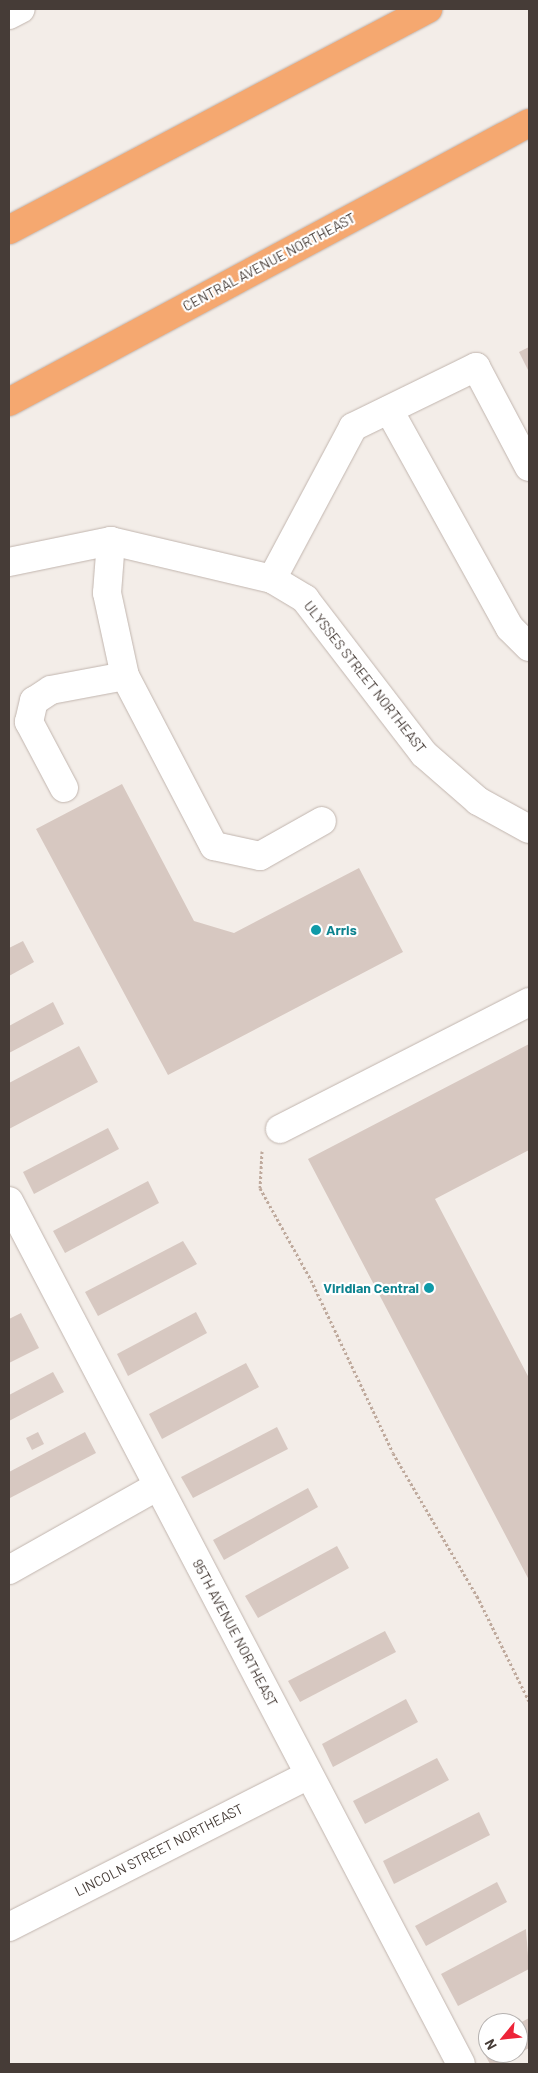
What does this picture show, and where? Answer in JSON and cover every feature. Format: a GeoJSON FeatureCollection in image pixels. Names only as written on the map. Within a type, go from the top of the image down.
{"type":"FeatureCollection","features":[{"type":"Feature","properties":{"kind":"highway"},"geometry":{"type":"LineString","coordinates":[[9,230],[428,9]]}},
{"type":"Feature","properties":{"kind":"highway","name":"CENTRAL AVENUE NORTHEAST"},"geometry":{"type":"LineString","coordinates":[[9,402],[529,123]]}},
{"type":"Feature","properties":{"kind":"street"},"geometry":{"type":"LineString","coordinates":[[9,15],[20,9]]}},
{"type":"Feature","properties":{"kind":"street"},"geometry":{"type":"LineString","coordinates":[[272,580],[353,427],[476,367],[529,467]]}},
{"type":"Feature","properties":{"kind":"street"},"geometry":{"type":"LineString","coordinates":[[389,410],[510,628],[529,647]]}},
{"type":"Feature","properties":{"kind":"street"},"geometry":{"type":"LineString","coordinates":[[110,541],[107,593],[125,676],[214,846],[260,856],[322,821]]}},
{"type":"Feature","properties":{"kind":"street","name":"ULYSSES STREET NORTHEAST"},"geometry":{"type":"LineString","coordinates":[[9,562],[110,541],[272,580],[305,599],[424,754],[478,801],[529,829]]}},
{"type":"Feature","properties":{"kind":"street"},"geometry":{"type":"LineString","coordinates":[[64,788],[29,722],[34,701],[51,690],[125,676]]}},
{"type":"Feature","properties":{"kind":"street"},"geometry":{"type":"LineString","coordinates":[[280,1130],[529,1002]]}},
{"type":"Feature","properties":{"kind":"street","name":"95TH AVENUE NORTHEAST"},"geometry":{"type":"LineString","coordinates":[[9,1201],[461,2064]]}},
{"type":"Feature","properties":{"kind":"street"},"geometry":{"type":"LineString","coordinates":[[9,1570],[158,1486]]}},
{"type":"Feature","properties":{"kind":"street","name":"LINCOLN STREET NORTHEAST"},"geometry":{"type":"LineString","coordinates":[[9,1927],[309,1775]]}},
{"type":"Feature","properties":{"kind":"path"},"geometry":{"type":"LineString","coordinates":[[280,1130],[264,1145],[258,1164],[260,1188],[312,1280],[393,1453],[478,1596],[529,1701]]}},
{"type":"Feature","properties":{"kind":"building"},"geometry":{"type":"Polygon","coordinates":[[[529,347],[529,372],[519,352],[529,347]]]}},
{"type":"Feature","properties":{"kind":"building","name":"Arris"},"geometry":{"type":"Polygon","coordinates":[[[122,784],[194,921],[234,933],[359,868],[403,952],[168,1075],[36,829],[122,784]]]}},
{"type":"Feature","properties":{"kind":"building"},"geometry":{"type":"Polygon","coordinates":[[[23,941],[34,962],[9,976],[9,948],[23,941]]]}},
{"type":"Feature","properties":{"kind":"building"},"geometry":{"type":"Polygon","coordinates":[[[53,1002],[64,1024],[9,1053],[9,1026],[53,1002]]]}},
{"type":"Feature","properties":{"kind":"building","name":"Viridian Central"},"geometry":{"type":"Polygon","coordinates":[[[529,1044],[529,1150],[435,1199],[529,1378],[529,1580],[308,1159],[529,1044]]]}},
{"type":"Feature","properties":{"kind":"building"},"geometry":{"type":"Polygon","coordinates":[[[79,1046],[98,1082],[9,1129],[9,1083],[79,1046]]]}},
{"type":"Feature","properties":{"kind":"building"},"geometry":{"type":"Polygon","coordinates":[[[108,1128],[119,1149],[34,1194],[23,1172],[108,1128]]]}},
{"type":"Feature","properties":{"kind":"building"},"geometry":{"type":"Polygon","coordinates":[[[148,1181],[159,1203],[65,1253],[53,1231],[148,1181]]]}},
{"type":"Feature","properties":{"kind":"building"},"geometry":{"type":"Polygon","coordinates":[[[183,1241],[197,1264],[98,1316],[85,1292],[183,1241]]]}},
{"type":"Feature","properties":{"kind":"building"},"geometry":{"type":"Polygon","coordinates":[[[196,1312],[207,1333],[128,1376],[117,1354],[196,1312]]]}},
{"type":"Feature","properties":{"kind":"building"},"geometry":{"type":"Polygon","coordinates":[[[21,1313],[39,1348],[9,1363],[9,1319],[21,1313]]]}},
{"type":"Feature","properties":{"kind":"building"},"geometry":{"type":"Polygon","coordinates":[[[246,1363],[259,1387],[162,1439],[149,1414],[246,1363]]]}},
{"type":"Feature","properties":{"kind":"building"},"geometry":{"type":"Polygon","coordinates":[[[53,1372],[64,1392],[9,1421],[9,1395],[53,1372]]]}},
{"type":"Feature","properties":{"kind":"building"},"geometry":{"type":"Polygon","coordinates":[[[277,1427],[288,1449],[193,1498],[181,1477],[277,1427]]]}},
{"type":"Feature","properties":{"kind":"building"},"geometry":{"type":"Polygon","coordinates":[[[38,1432],[44,1444],[32,1450],[26,1438],[38,1432]]]}},
{"type":"Feature","properties":{"kind":"building"},"geometry":{"type":"Polygon","coordinates":[[[85,1432],[96,1453],[10,1498],[9,1472],[85,1432]]]}},
{"type":"Feature","properties":{"kind":"building"},"geometry":{"type":"Polygon","coordinates":[[[308,1488],[318,1507],[224,1560],[213,1540],[308,1488]]]}},
{"type":"Feature","properties":{"kind":"building"},"geometry":{"type":"Polygon","coordinates":[[[337,1546],[349,1568],[258,1618],[245,1596],[337,1546]]]}},
{"type":"Feature","properties":{"kind":"building"},"geometry":{"type":"Polygon","coordinates":[[[385,1631],[396,1652],[300,1702],[288,1681],[385,1631]]]}},
{"type":"Feature","properties":{"kind":"building"},"geometry":{"type":"Polygon","coordinates":[[[406,1699],[418,1722],[333,1767],[322,1744],[406,1699]]]}},
{"type":"Feature","properties":{"kind":"building"},"geometry":{"type":"Polygon","coordinates":[[[437,1758],[449,1780],[365,1824],[353,1801],[437,1758]]]}},
{"type":"Feature","properties":{"kind":"building"},"geometry":{"type":"Polygon","coordinates":[[[479,1812],[490,1835],[394,1884],[383,1861],[479,1812]]]}},
{"type":"Feature","properties":{"kind":"building"},"geometry":{"type":"Polygon","coordinates":[[[497,1882],[507,1902],[426,1946],[415,1926],[497,1882]]]}},
{"type":"Feature","properties":{"kind":"building"},"geometry":{"type":"Polygon","coordinates":[[[526,1929],[529,1969],[458,2006],[441,1974],[526,1929]]]}},
{"type":"Feature","properties":{"kind":"building"},"geometry":{"type":"Polygon","coordinates":[[[529,2018],[528,2049],[528,2019],[529,2018]]]}},
{"type":"Feature","properties":{"kind":"place","name":"Arris"},"geometry":{"type":"Point","coordinates":[316,930]}},
{"type":"Feature","properties":{"kind":"place","name":"Viridian Central"},"geometry":{"type":"Point","coordinates":[429,1288]}}]}
